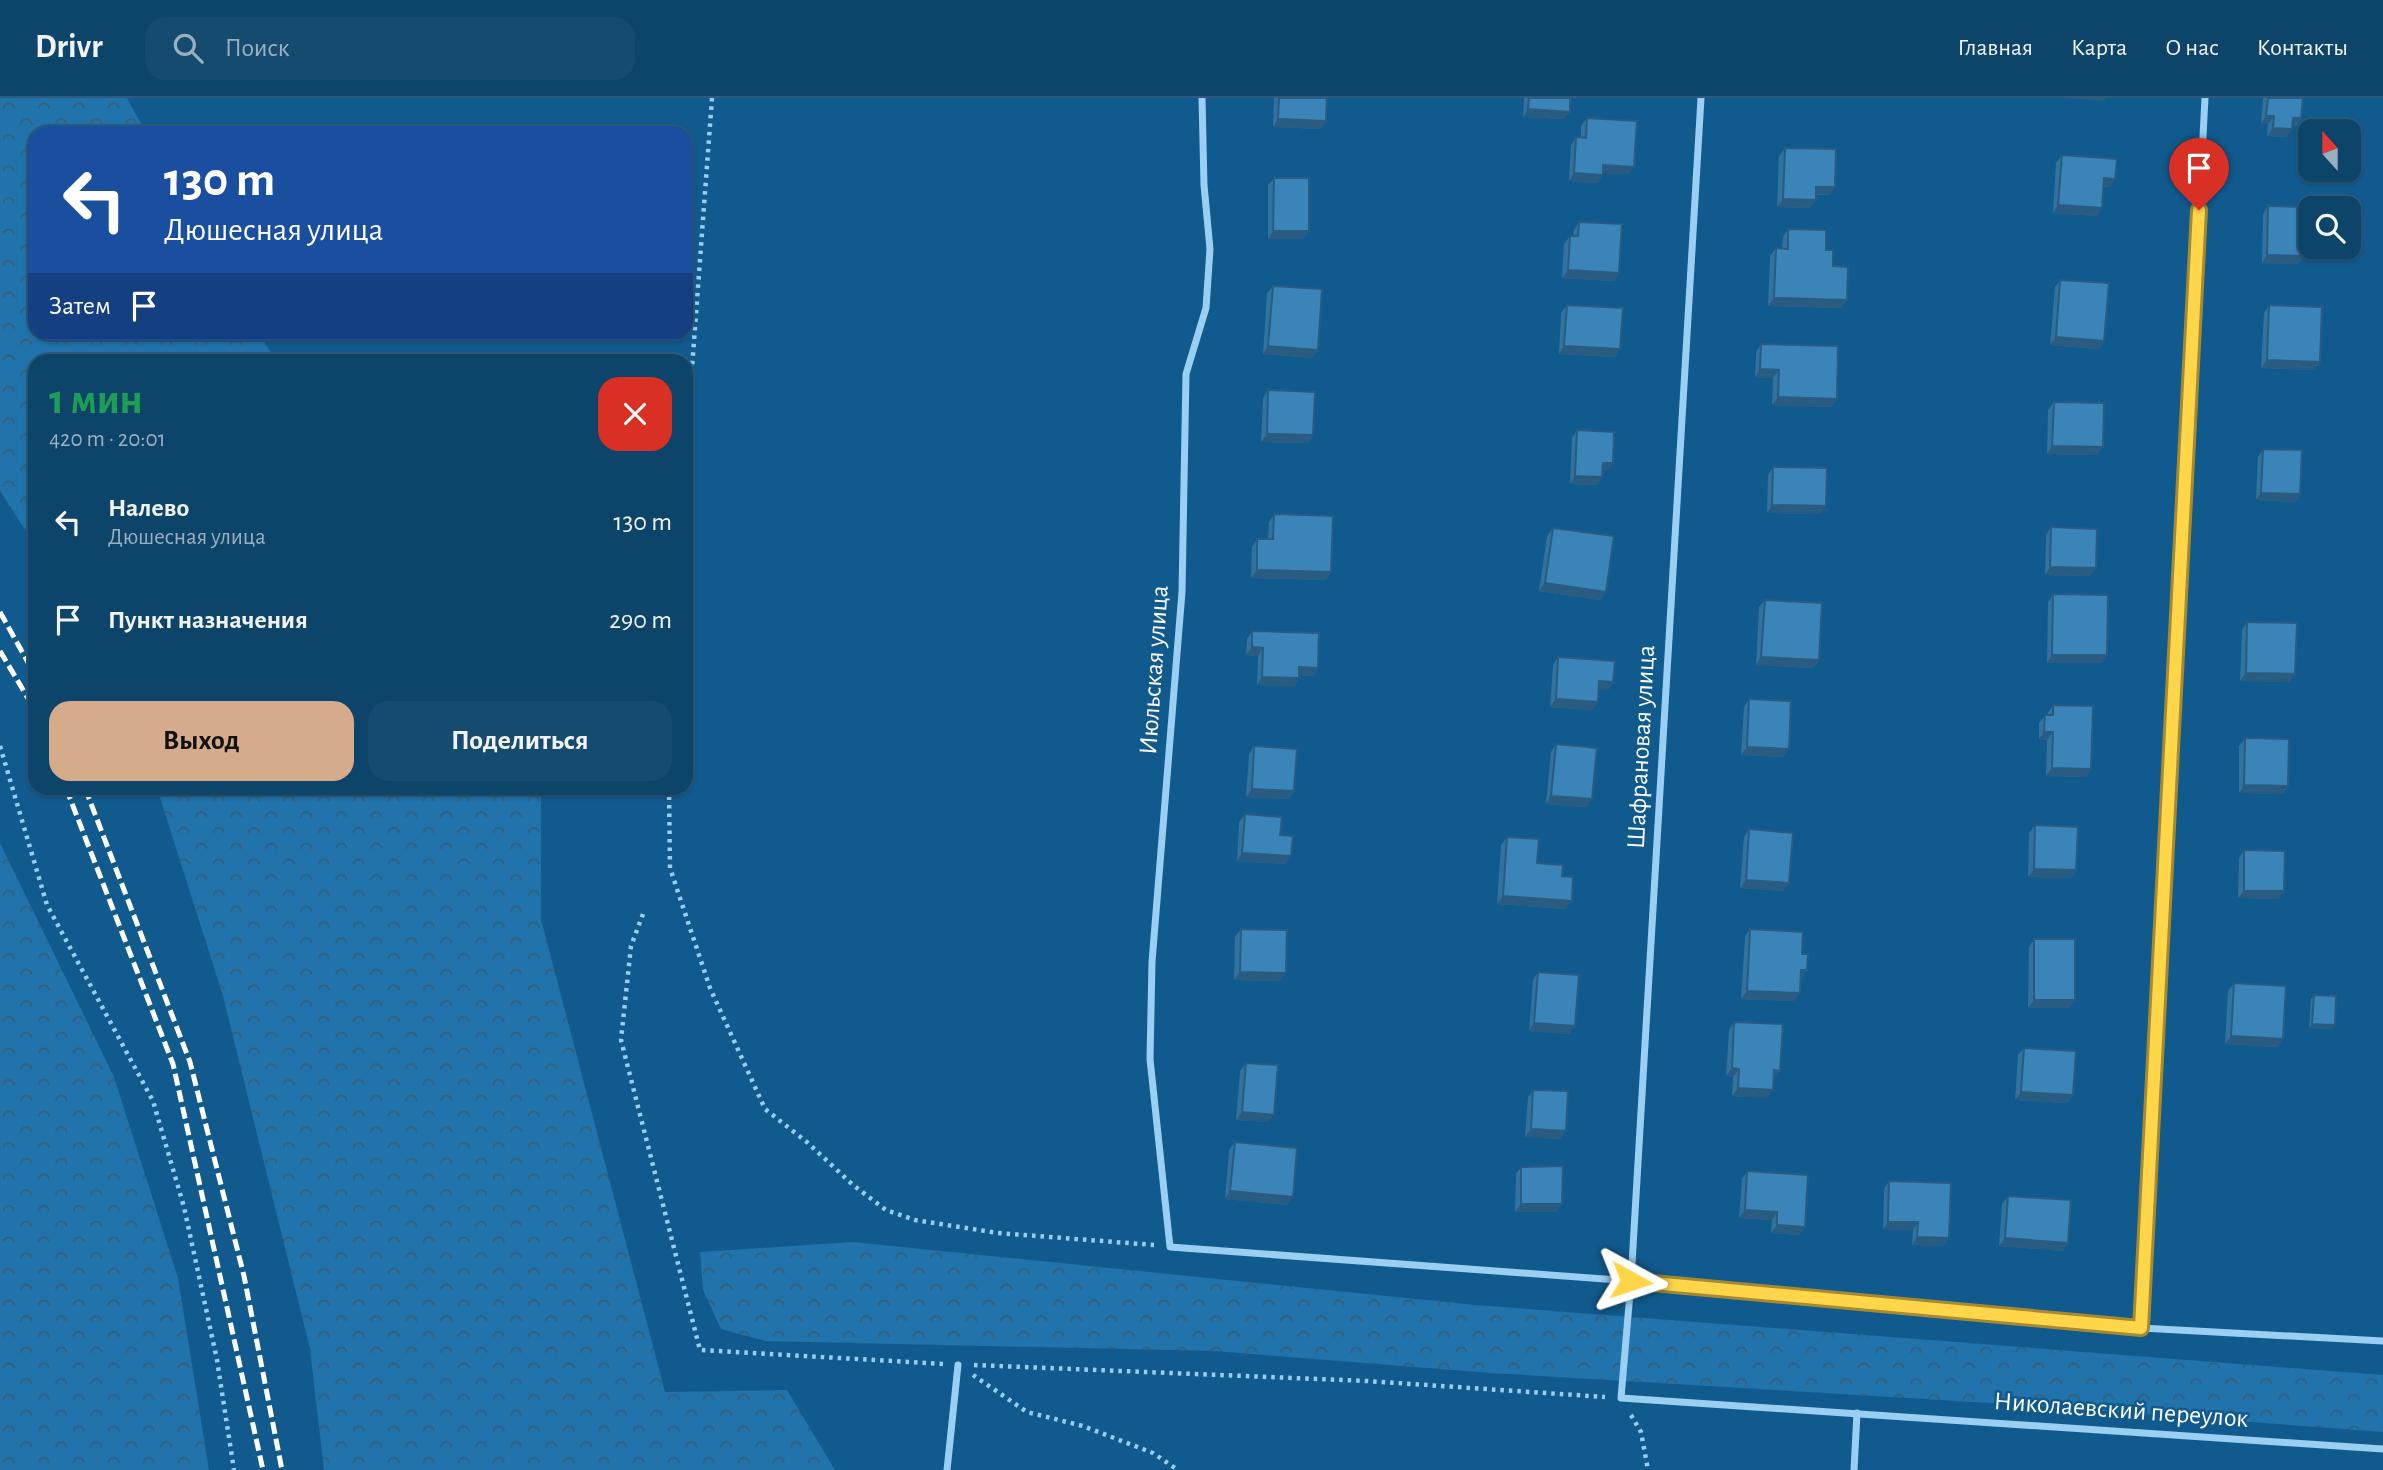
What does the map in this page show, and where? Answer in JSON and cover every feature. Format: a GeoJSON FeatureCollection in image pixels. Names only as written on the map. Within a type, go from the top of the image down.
{"type":"FeatureCollection","features":[{"type":"Feature","properties":{"kind":"street","name":"Июльская улица"},"geometry":{"type":"LineString","coordinates":[[1170,1247],[1150,1059],[1152,962],[1182,592],[1186,374],[1206,308],[1210,249],[1204,185],[1202,98]]}},
{"type":"Feature","properties":{"kind":"street","name":"Шафрановая улица"},"geometry":{"type":"LineString","coordinates":[[1621,1398],[1631,1281],[1701,98]]}},
{"type":"Feature","properties":{"kind":"street"},"geometry":{"type":"LineString","coordinates":[[2141,1328],[2205,98]]}},
{"type":"Feature","properties":{"kind":"street"},"geometry":{"type":"LineString","coordinates":[[1170,1247],[1631,1281],[2141,1328],[2383,1341]]}},
{"type":"Feature","properties":{"kind":"street"},"geometry":{"type":"LineString","coordinates":[[947,1470],[958,1365]]}},
{"type":"Feature","properties":{"kind":"street","name":"Николаевский переулок"},"geometry":{"type":"LineString","coordinates":[[1621,1398],[2383,1449]]}},
{"type":"Feature","properties":{"kind":"street"},"geometry":{"type":"LineString","coordinates":[[1854,1470],[1857,1413]]}},
{"type":"Feature","properties":{"kind":"path"},"geometry":{"type":"LineString","coordinates":[[693,354],[712,98]]}},
{"type":"Feature","properties":{"kind":"path"},"geometry":{"type":"LineString","coordinates":[[0,746],[47,905],[153,1101],[184,1207],[217,1360],[234,1470]]}},
{"type":"Feature","properties":{"kind":"path"},"geometry":{"type":"LineString","coordinates":[[669,795],[670,868],[710,988],[765,1109],[886,1210],[915,1220],[998,1233],[1170,1247]]}},
{"type":"Feature","properties":{"kind":"path"},"geometry":{"type":"LineString","coordinates":[[643,914],[631,946],[621,1040],[700,1350],[958,1365],[1354,1380],[1621,1398],[1641,1432],[1648,1470]]}},
{"type":"Feature","properties":{"kind":"path"},"geometry":{"type":"LineString","coordinates":[[958,1365],[1027,1412],[1095,1431],[1153,1453],[1178,1470]]}},
{"type":"Feature","properties":{"kind":"green space"},"geometry":{"type":"Polygon","coordinates":[[[0,98],[127,98],[142,126],[28,126],[28,340],[263,340],[271,354],[28,354],[28,534],[0,491],[0,98]]]}},
{"type":"Feature","properties":{"kind":"green space"},"geometry":{"type":"Polygon","coordinates":[[[159,795],[541,795],[541,919],[665,1392],[787,1390],[835,1470],[324,1470],[310,1349],[223,996],[159,795]]]}},
{"type":"Feature","properties":{"kind":"green space"},"geometry":{"type":"Polygon","coordinates":[[[0,843],[114,1077],[178,1278],[209,1470],[0,1470],[0,843]]]}},
{"type":"Feature","properties":{"kind":"green space"},"geometry":{"type":"Polygon","coordinates":[[[852,1242],[1476,1305],[2383,1375],[2383,1432],[2024,1405],[1491,1373],[1214,1351],[765,1341],[721,1329],[703,1290],[700,1252],[852,1242]]]}},
{"type":"Feature","properties":{"kind":"building"},"geometry":{"type":"Polygon","coordinates":[[[1279,98],[1327,98],[1326,121],[1278,119],[1279,98]]]}},
{"type":"Feature","properties":{"kind":"building"},"geometry":{"type":"Polygon","coordinates":[[[1529,98],[1570,98],[1570,112],[1528,109],[1529,98]]]}},
{"type":"Feature","properties":{"kind":"building"},"geometry":{"type":"Polygon","coordinates":[[[2268,98],[2303,98],[2301,118],[2293,118],[2292,129],[2273,128],[2274,116],[2266,116],[2268,98]]]}},
{"type":"Feature","properties":{"kind":"building"},"geometry":{"type":"Polygon","coordinates":[[[1587,118],[1637,121],[1634,167],[1603,165],[1603,175],[1574,173],[1576,137],[1586,138],[1587,118]]]}},
{"type":"Feature","properties":{"kind":"building"},"geometry":{"type":"Polygon","coordinates":[[[1785,148],[1836,149],[1835,187],[1816,187],[1816,200],[1783,199],[1785,148]]]}},
{"type":"Feature","properties":{"kind":"building"},"geometry":{"type":"Polygon","coordinates":[[[2062,155],[2117,159],[2115,179],[2104,178],[2102,208],[2058,205],[2062,155]]]}},
{"type":"Feature","properties":{"kind":"building"},"geometry":{"type":"Polygon","coordinates":[[[1274,178],[1309,178],[1309,231],[1273,231],[1274,178]]]}},
{"type":"Feature","properties":{"kind":"building"},"geometry":{"type":"Polygon","coordinates":[[[2268,206],[2298,207],[2298,256],[2267,255],[2268,206]]]}},
{"type":"Feature","properties":{"kind":"building"},"geometry":{"type":"Polygon","coordinates":[[[1579,222],[1622,224],[1619,273],[1568,270],[1570,236],[1578,236],[1579,222]]]}},
{"type":"Feature","properties":{"kind":"building"},"geometry":{"type":"Polygon","coordinates":[[[1788,229],[1826,230],[1826,250],[1833,250],[1833,266],[1848,267],[1847,300],[1774,298],[1776,248],[1788,249],[1788,229]]]}},
{"type":"Feature","properties":{"kind":"building"},"geometry":{"type":"Polygon","coordinates":[[[2060,280],[2109,283],[2104,341],[2056,337],[2060,280]]]}},
{"type":"Feature","properties":{"kind":"building"},"geometry":{"type":"Polygon","coordinates":[[[1273,286],[1322,289],[1318,350],[1268,346],[1273,286]]]}},
{"type":"Feature","properties":{"kind":"building"},"geometry":{"type":"Polygon","coordinates":[[[1567,305],[1623,308],[1620,349],[1564,346],[1567,305]]]}},
{"type":"Feature","properties":{"kind":"building"},"geometry":{"type":"Polygon","coordinates":[[[2269,305],[2322,307],[2320,362],[2267,360],[2269,305]]]}},
{"type":"Feature","properties":{"kind":"building"},"geometry":{"type":"Polygon","coordinates":[[[1761,344],[1838,346],[1837,399],[1778,397],[1779,370],[1760,369],[1761,344]]]}},
{"type":"Feature","properties":{"kind":"building"},"geometry":{"type":"Polygon","coordinates":[[[1268,390],[1315,392],[1313,435],[1267,434],[1268,390]]]}},
{"type":"Feature","properties":{"kind":"building"},"geometry":{"type":"Polygon","coordinates":[[[2054,402],[2104,403],[2103,447],[2052,446],[2054,402]]]}},
{"type":"Feature","properties":{"kind":"building"},"geometry":{"type":"Polygon","coordinates":[[[1577,430],[1614,432],[1613,463],[1603,463],[1602,477],[1575,476],[1577,430]]]}},
{"type":"Feature","properties":{"kind":"building"},"geometry":{"type":"Polygon","coordinates":[[[2263,449],[2302,450],[2300,494],[2261,493],[2263,449]]]}},
{"type":"Feature","properties":{"kind":"building"},"geometry":{"type":"Polygon","coordinates":[[[1773,467],[1827,468],[1826,506],[1772,505],[1773,467]]]}},
{"type":"Feature","properties":{"kind":"building"},"geometry":{"type":"Polygon","coordinates":[[[1274,514],[1333,516],[1331,572],[1257,570],[1257,539],[1273,539],[1274,514]]]}},
{"type":"Feature","properties":{"kind":"building"},"geometry":{"type":"Polygon","coordinates":[[[2051,527],[2097,529],[2096,568],[2050,567],[2051,527]]]}},
{"type":"Feature","properties":{"kind":"building"},"geometry":{"type":"Polygon","coordinates":[[[1553,528],[1614,536],[1606,592],[1545,583],[1553,528]]]}},
{"type":"Feature","properties":{"kind":"building"},"geometry":{"type":"Polygon","coordinates":[[[2053,594],[2108,595],[2107,655],[2052,655],[2053,594]]]}},
{"type":"Feature","properties":{"kind":"building"},"geometry":{"type":"Polygon","coordinates":[[[1765,600],[1822,603],[1819,660],[1761,657],[1765,600]]]}},
{"type":"Feature","properties":{"kind":"building"},"geometry":{"type":"Polygon","coordinates":[[[2247,622],[2297,623],[2295,674],[2246,673],[2247,622]]]}},
{"type":"Feature","properties":{"kind":"building"},"geometry":{"type":"Polygon","coordinates":[[[1252,631],[1319,633],[1318,668],[1299,667],[1299,678],[1262,677],[1263,648],[1252,647],[1252,631]]]}},
{"type":"Feature","properties":{"kind":"building"},"geometry":{"type":"Polygon","coordinates":[[[1558,657],[1615,661],[1613,682],[1599,681],[1598,702],[1556,699],[1558,657]]]}},
{"type":"Feature","properties":{"kind":"building"},"geometry":{"type":"Polygon","coordinates":[[[1749,699],[1791,701],[1789,749],[1747,747],[1749,699]]]}},
{"type":"Feature","properties":{"kind":"building"},"geometry":{"type":"Polygon","coordinates":[[[2053,705],[2093,706],[2091,769],[2052,768],[2053,732],[2044,732],[2045,715],[2053,715],[2053,705]]]}},
{"type":"Feature","properties":{"kind":"building"},"geometry":{"type":"Polygon","coordinates":[[[2245,738],[2289,739],[2288,786],[2244,785],[2245,738]]]}},
{"type":"Feature","properties":{"kind":"building"},"geometry":{"type":"Polygon","coordinates":[[[1556,744],[1597,748],[1592,799],[1551,796],[1556,744]]]}},
{"type":"Feature","properties":{"kind":"building"},"geometry":{"type":"Polygon","coordinates":[[[1254,746],[1297,749],[1294,791],[1252,789],[1254,746]]]}},
{"type":"Feature","properties":{"kind":"building"},"geometry":{"type":"Polygon","coordinates":[[[1245,814],[1282,817],[1280,835],[1293,836],[1291,856],[1242,853],[1245,814]]]}},
{"type":"Feature","properties":{"kind":"building"},"geometry":{"type":"Polygon","coordinates":[[[2035,825],[2078,827],[2076,870],[2034,869],[2035,825]]]}},
{"type":"Feature","properties":{"kind":"building"},"geometry":{"type":"Polygon","coordinates":[[[1749,829],[1793,833],[1789,883],[1746,880],[1749,829]]]}},
{"type":"Feature","properties":{"kind":"building"},"geometry":{"type":"Polygon","coordinates":[[[1507,837],[1539,839],[1537,863],[1563,865],[1562,876],[1573,877],[1572,901],[1503,896],[1507,837]]]}},
{"type":"Feature","properties":{"kind":"building"},"geometry":{"type":"Polygon","coordinates":[[[2244,850],[2285,851],[2284,891],[2244,891],[2244,850]]]}},
{"type":"Feature","properties":{"kind":"building"},"geometry":{"type":"Polygon","coordinates":[[[1241,929],[1287,930],[1286,973],[1240,972],[1241,929]]]}},
{"type":"Feature","properties":{"kind":"building"},"geometry":{"type":"Polygon","coordinates":[[[1750,929],[1803,932],[1802,954],[1808,954],[1807,970],[1801,970],[1800,993],[1747,991],[1750,929]]]}},
{"type":"Feature","properties":{"kind":"building"},"geometry":{"type":"Polygon","coordinates":[[[2034,939],[2075,939],[2075,1000],[2034,1000],[2034,939]]]}},
{"type":"Feature","properties":{"kind":"building"},"geometry":{"type":"Polygon","coordinates":[[[1538,972],[1579,975],[1575,1026],[1534,1023],[1538,972]]]}},
{"type":"Feature","properties":{"kind":"building"},"geometry":{"type":"Polygon","coordinates":[[[2234,983],[2286,986],[2283,1039],[2231,1036],[2234,983]]]}},
{"type":"Feature","properties":{"kind":"building"},"geometry":{"type":"Polygon","coordinates":[[[2314,995],[2336,996],[2335,1025],[2312,1024],[2314,995]]]}},
{"type":"Feature","properties":{"kind":"building"},"geometry":{"type":"Polygon","coordinates":[[[1734,1022],[1783,1024],[1780,1071],[1774,1070],[1773,1090],[1738,1088],[1739,1069],[1732,1068],[1734,1022]]]}},
{"type":"Feature","properties":{"kind":"building"},"geometry":{"type":"Polygon","coordinates":[[[2024,1048],[2076,1051],[2073,1095],[2021,1092],[2024,1048]]]}},
{"type":"Feature","properties":{"kind":"building"},"geometry":{"type":"Polygon","coordinates":[[[1246,1063],[1278,1065],[1274,1115],[1242,1112],[1246,1063]]]}},
{"type":"Feature","properties":{"kind":"building"},"geometry":{"type":"Polygon","coordinates":[[[1533,1090],[1568,1091],[1566,1131],[1531,1129],[1533,1090]]]}},
{"type":"Feature","properties":{"kind":"building"},"geometry":{"type":"Polygon","coordinates":[[[1235,1142],[1297,1148],[1293,1197],[1230,1191],[1235,1142]]]}},
{"type":"Feature","properties":{"kind":"building"},"geometry":{"type":"Polygon","coordinates":[[[1563,1166],[1562,1204],[1521,1204],[1521,1167],[1563,1166]]]}},
{"type":"Feature","properties":{"kind":"building"},"geometry":{"type":"Polygon","coordinates":[[[1747,1171],[1808,1175],[1805,1227],[1777,1225],[1777,1212],[1745,1210],[1747,1171]]]}},
{"type":"Feature","properties":{"kind":"building"},"geometry":{"type":"Polygon","coordinates":[[[1889,1181],[1951,1183],[1949,1238],[1917,1237],[1918,1222],[1888,1222],[1889,1181]]]}},
{"type":"Feature","properties":{"kind":"building"},"geometry":{"type":"Polygon","coordinates":[[[2008,1196],[2071,1200],[2068,1243],[2005,1238],[2008,1196]]]}},
{"type":"Feature","properties":{"kind":"railway"},"geometry":{"type":"LineString","coordinates":[[0,612],[28,662]]}},
{"type":"Feature","properties":{"kind":"railway"},"geometry":{"type":"LineString","coordinates":[[0,651],[28,698]]}},
{"type":"Feature","properties":{"kind":"railway"},"geometry":{"type":"LineString","coordinates":[[69,795],[173,1064],[263,1470]]}},
{"type":"Feature","properties":{"kind":"railway"},"geometry":{"type":"LineString","coordinates":[[88,795],[190,1062],[244,1276],[282,1470]]}},
{"type":"Feature","properties":{"kind":"route"},"geometry":{"type":"LineString","coordinates":[[1631,1281],[2141,1328],[2199,210]]}}]}
